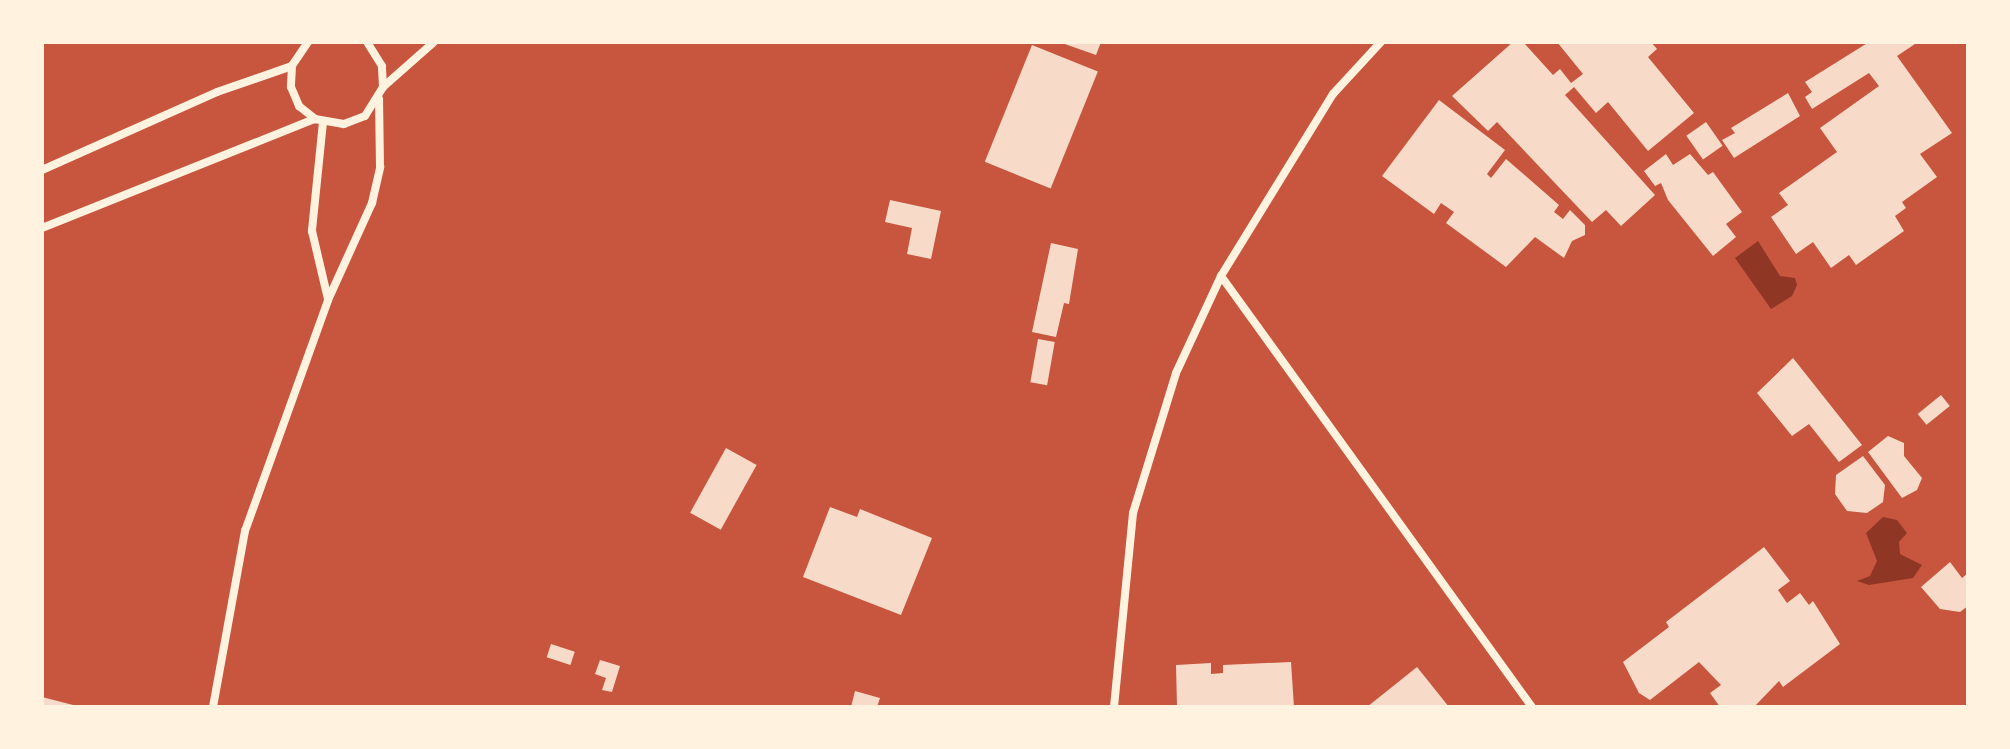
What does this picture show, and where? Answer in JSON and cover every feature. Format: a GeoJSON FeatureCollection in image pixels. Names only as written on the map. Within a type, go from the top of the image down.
{"type":"FeatureCollection","features":[{"type":"Feature","properties":{"kind":"street"},"geometry":{"type":"LineString","coordinates":[[308,42],[292,66],[291,87],[299,106],[319,120],[344,124],[365,116],[379,99]]}},
{"type":"Feature","properties":{"kind":"street"},"geometry":{"type":"LineString","coordinates":[[213,707],[245,531],[328,300],[372,203],[380,167],[379,99],[383,87],[382,66],[367,42]]}},
{"type":"Feature","properties":{"kind":"street"},"geometry":{"type":"LineString","coordinates":[[383,87],[434,42]]}},
{"type":"Feature","properties":{"kind":"street"},"geometry":{"type":"LineString","coordinates":[[1114,707],[1133,513],[1176,373],[1221,276],[1333,94],[1381,42]]}},
{"type":"Feature","properties":{"kind":"street"},"geometry":{"type":"LineString","coordinates":[[42,170],[217,92],[292,66]]}},
{"type":"Feature","properties":{"kind":"street"},"geometry":{"type":"LineString","coordinates":[[42,228],[319,120]]}},
{"type":"Feature","properties":{"kind":"street"},"geometry":{"type":"LineString","coordinates":[[319,120],[312,231],[328,300]]}},
{"type":"Feature","properties":{"kind":"street"},"geometry":{"type":"LineString","coordinates":[[1221,276],[1532,707]]}},
{"type":"Feature","properties":{"kind":"shaded area"},"geometry":{"type":"Polygon","coordinates":[[[1758,241],[1780,276],[1795,278],[1797,285],[1792,296],[1771,309],[1735,258],[1758,241]]]}},
{"type":"Feature","properties":{"kind":"shaded area"},"geometry":{"type":"Polygon","coordinates":[[[1883,517],[1897,520],[1907,533],[1899,542],[1900,554],[1922,565],[1913,578],[1869,585],[1857,581],[1870,576],[1877,561],[1866,533],[1883,517]]]}},
{"type":"Feature","properties":{"kind":"building"},"geometry":{"type":"Polygon","coordinates":[[[1059,42],[1101,42],[1096,55],[1059,42]]]}},
{"type":"Feature","properties":{"kind":"building"},"geometry":{"type":"Polygon","coordinates":[[[1513,42],[1523,42],[1553,75],[1560,69],[1571,83],[1583,74],[1557,42],[1651,42],[1657,49],[1648,57],[1694,113],[1648,151],[1608,102],[1596,113],[1574,87],[1565,95],[1655,195],[1621,226],[1606,210],[1592,222],[1497,122],[1488,131],[1452,96],[1513,42]]]}},
{"type":"Feature","properties":{"kind":"building"},"geometry":{"type":"Polygon","coordinates":[[[1869,42],[1918,42],[1897,56],[1952,133],[1920,154],[1937,177],[1902,202],[1906,208],[1895,216],[1904,231],[1856,265],[1849,255],[1831,268],[1813,242],[1796,254],[1771,217],[1788,205],[1779,193],[1837,152],[1820,128],[1879,86],[1869,73],[1812,109],[1805,97],[1812,92],[1805,82],[1869,42]]]}},
{"type":"Feature","properties":{"kind":"building"},"geometry":{"type":"Polygon","coordinates":[[[1032,45],[1098,72],[1051,188],[985,162],[1032,45]]]}},
{"type":"Feature","properties":{"kind":"building"},"geometry":{"type":"Polygon","coordinates":[[[1788,93],[1800,116],[1734,158],[1722,140],[1735,133],[1731,128],[1788,93]]]}},
{"type":"Feature","properties":{"kind":"building"},"geometry":{"type":"Polygon","coordinates":[[[1439,100],[1505,150],[1487,174],[1491,178],[1506,159],[1559,205],[1554,212],[1563,219],[1570,210],[1585,225],[1585,235],[1572,241],[1564,258],[1535,237],[1506,267],[1446,223],[1454,212],[1441,203],[1434,214],[1382,176],[1439,100]]]}},
{"type":"Feature","properties":{"kind":"building"},"geometry":{"type":"Polygon","coordinates":[[[1706,122],[1723,146],[1703,160],[1686,136],[1706,122]]]}},
{"type":"Feature","properties":{"kind":"building"},"geometry":{"type":"Polygon","coordinates":[[[1666,154],[1673,165],[1690,154],[1708,175],[1713,172],[1742,212],[1726,224],[1736,237],[1713,256],[1668,200],[1661,183],[1655,186],[1644,171],[1666,154]]]}},
{"type":"Feature","properties":{"kind":"building"},"geometry":{"type":"Polygon","coordinates":[[[890,200],[941,211],[931,259],[907,254],[912,228],[885,222],[890,200]]]}},
{"type":"Feature","properties":{"kind":"building"},"geometry":{"type":"Polygon","coordinates":[[[1051,243],[1078,249],[1069,304],[1064,303],[1056,337],[1032,332],[1051,243]]]}},
{"type":"Feature","properties":{"kind":"building"},"geometry":{"type":"Polygon","coordinates":[[[1038,339],[1055,342],[1047,385],[1030,382],[1038,339]]]}},
{"type":"Feature","properties":{"kind":"building"},"geometry":{"type":"Polygon","coordinates":[[[1793,358],[1862,445],[1839,462],[1809,424],[1792,436],[1757,393],[1793,358]]]}},
{"type":"Feature","properties":{"kind":"building"},"geometry":{"type":"Polygon","coordinates":[[[1941,395],[1950,406],[1926,425],[1918,414],[1941,395]]]}},
{"type":"Feature","properties":{"kind":"building"},"geometry":{"type":"Polygon","coordinates":[[[1888,436],[1904,443],[1904,456],[1922,478],[1917,490],[1902,498],[1868,452],[1888,436]]]}},
{"type":"Feature","properties":{"kind":"building"},"geometry":{"type":"Polygon","coordinates":[[[726,448],[757,465],[721,530],[690,513],[726,448]]]}},
{"type":"Feature","properties":{"kind":"building"},"geometry":{"type":"Polygon","coordinates":[[[1863,456],[1885,485],[1883,502],[1867,513],[1847,511],[1835,494],[1836,475],[1863,456]]]}},
{"type":"Feature","properties":{"kind":"building"},"geometry":{"type":"Polygon","coordinates":[[[830,507],[857,517],[860,509],[932,538],[901,615],[803,577],[830,507]]]}},
{"type":"Feature","properties":{"kind":"building"},"geometry":{"type":"Polygon","coordinates":[[[1764,547],[1790,581],[1778,590],[1787,603],[1800,593],[1809,605],[1813,601],[1840,644],[1783,687],[1779,681],[1754,707],[1720,707],[1710,693],[1721,685],[1699,662],[1650,700],[1639,693],[1623,662],[1669,627],[1666,622],[1764,547]]]}},
{"type":"Feature","properties":{"kind":"building"},"geometry":{"type":"Polygon","coordinates":[[[1950,562],[1962,578],[1968,573],[1968,606],[1960,612],[1940,609],[1921,587],[1950,562]]]}},
{"type":"Feature","properties":{"kind":"building"},"geometry":{"type":"Polygon","coordinates":[[[551,644],[575,652],[570,665],[547,657],[551,644]]]}},
{"type":"Feature","properties":{"kind":"building"},"geometry":{"type":"Polygon","coordinates":[[[600,660],[620,666],[612,692],[602,690],[606,678],[595,674],[600,660]]]}},
{"type":"Feature","properties":{"kind":"building"},"geometry":{"type":"Polygon","coordinates":[[[1291,662],[1294,707],[1177,707],[1176,665],[1211,663],[1211,674],[1223,673],[1223,665],[1291,662]]]}},
{"type":"Feature","properties":{"kind":"building"},"geometry":{"type":"Polygon","coordinates":[[[1417,667],[1449,707],[1367,707],[1417,667]]]}},
{"type":"Feature","properties":{"kind":"building"},"geometry":{"type":"Polygon","coordinates":[[[855,691],[880,698],[877,707],[851,707],[855,691]]]}},
{"type":"Feature","properties":{"kind":"building"},"geometry":{"type":"Polygon","coordinates":[[[42,697],[77,706],[77,707],[42,707],[42,697]]]}}]}
